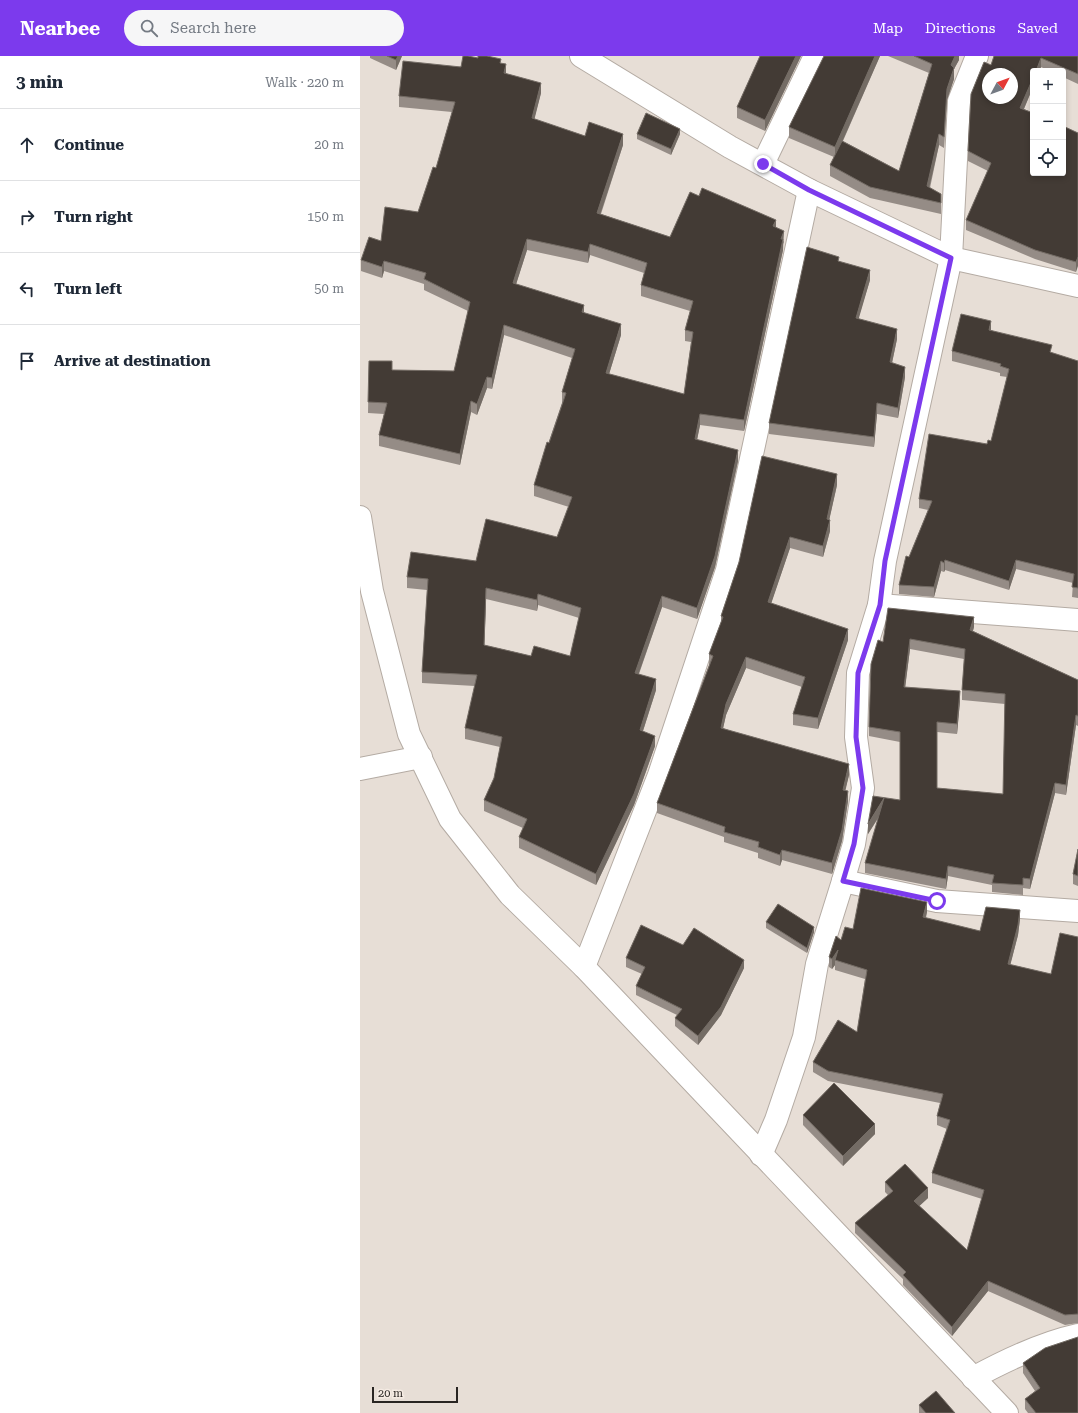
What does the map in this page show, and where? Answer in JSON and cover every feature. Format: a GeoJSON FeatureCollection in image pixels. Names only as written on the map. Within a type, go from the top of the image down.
{"type":"FeatureCollection","features":[{"type":"Feature","properties":{"kind":"street"},"geometry":{"type":"LineString","coordinates":[[581,56],[730,147],[809,190],[951,258],[1078,286]]}},
{"type":"Feature","properties":{"kind":"street"},"geometry":{"type":"LineString","coordinates":[[763,164],[815,56]]}},
{"type":"Feature","properties":{"kind":"street"},"geometry":{"type":"LineString","coordinates":[[761,1155],[776,1120],[804,1037],[817,964],[854,844],[863,788],[856,737],[858,673],[880,605],[885,561],[951,258],[959,101],[977,56]]}},
{"type":"Feature","properties":{"kind":"street"},"geometry":{"type":"LineString","coordinates":[[584,967],[659,774],[727,570],[809,190]]}},
{"type":"Feature","properties":{"kind":"street"},"geometry":{"type":"LineString","coordinates":[[360,517],[372,591],[409,734],[450,820],[510,895],[584,967],[1007,1413]]}},
{"type":"Feature","properties":{"kind":"street"},"geometry":{"type":"LineString","coordinates":[[880,605],[1078,620]]}},
{"type":"Feature","properties":{"kind":"street"},"geometry":{"type":"LineString","coordinates":[[360,769],[420,757]]}},
{"type":"Feature","properties":{"kind":"street"},"geometry":{"type":"LineString","coordinates":[[843,881],[937,901],[1078,911]]}},
{"type":"Feature","properties":{"kind":"street"},"geometry":{"type":"LineString","coordinates":[[973,1378],[1009,1360],[1061,1339],[1078,1335]]}},
{"type":"Feature","properties":{"kind":"building"},"geometry":{"type":"Polygon","coordinates":[[[387,56],[398,56],[396,60],[387,56]]]}},
{"type":"Feature","properties":{"kind":"building"},"geometry":{"type":"Polygon","coordinates":[[[463,56],[478,58],[478,56],[487,56],[501,59],[500,63],[506,64],[504,73],[541,83],[532,118],[585,136],[589,122],[623,134],[597,213],[670,237],[690,192],[699,196],[702,188],[776,220],[773,226],[784,231],[781,239],[783,239],[744,420],[700,414],[695,439],[738,450],[715,556],[697,608],[662,596],[635,673],[656,679],[640,730],[655,736],[634,794],[596,874],[519,837],[527,819],[484,800],[494,778],[502,737],[465,728],[477,675],[422,672],[428,579],[407,577],[411,552],[476,561],[486,519],[557,537],[572,497],[534,485],[547,442],[549,443],[566,393],[562,392],[575,349],[504,325],[492,378],[487,377],[477,404],[471,401],[460,454],[379,435],[387,403],[368,402],[369,361],[392,361],[392,370],[454,371],[470,302],[424,279],[426,273],[384,261],[382,267],[361,260],[369,237],[381,241],[385,207],[418,212],[433,167],[436,168],[455,102],[399,96],[403,61],[461,67],[463,56]],[[527,239],[513,283],[584,305],[582,312],[621,324],[606,373],[684,394],[693,332],[685,330],[693,301],[641,285],[647,263],[590,244],[588,252],[527,239]],[[486,588],[484,645],[531,656],[534,646],[570,656],[581,608],[538,594],[537,600],[486,588]]]}},
{"type":"Feature","properties":{"kind":"building"},"geometry":{"type":"Polygon","coordinates":[[[760,56],[796,56],[765,120],[737,107],[760,56]]]}},
{"type":"Feature","properties":{"kind":"building"},"geometry":{"type":"Polygon","coordinates":[[[824,56],[875,56],[835,147],[789,127],[824,56]]]}},
{"type":"Feature","properties":{"kind":"building"},"geometry":{"type":"Polygon","coordinates":[[[914,56],[955,56],[951,65],[954,68],[947,89],[944,137],[939,134],[927,186],[941,194],[941,203],[870,187],[830,165],[842,141],[899,171],[932,64],[914,56]]]}},
{"type":"Feature","properties":{"kind":"building"},"geometry":{"type":"Polygon","coordinates":[[[994,56],[1078,56],[1078,74],[1041,58],[1037,68],[1030,68],[1030,85],[1020,108],[1030,112],[1030,176],[1066,176],[1066,127],[1078,133],[1078,257],[1076,262],[1035,250],[966,220],[991,163],[968,151],[971,94],[984,62],[991,65],[994,56]]]}},
{"type":"Feature","properties":{"kind":"building"},"geometry":{"type":"Polygon","coordinates":[[[646,113],[680,129],[671,149],[637,134],[646,113]]]}},
{"type":"Feature","properties":{"kind":"building"},"geometry":{"type":"Polygon","coordinates":[[[807,247],[839,257],[838,261],[870,270],[856,318],[897,329],[890,362],[905,367],[898,408],[877,403],[874,437],[769,423],[807,247]]]}},
{"type":"Feature","properties":{"kind":"building"},"geometry":{"type":"Polygon","coordinates":[[[961,314],[991,321],[989,330],[1052,345],[1050,352],[1078,361],[1078,588],[1072,587],[1074,574],[1016,560],[1009,581],[945,560],[944,563],[941,561],[934,587],[899,585],[906,556],[909,557],[932,501],[919,499],[929,434],[987,444],[988,440],[991,441],[1009,369],[1000,366],[1001,364],[952,351],[961,314]]]}},
{"type":"Feature","properties":{"kind":"building"},"geometry":{"type":"Polygon","coordinates":[[[762,456],[837,474],[827,519],[830,520],[823,546],[790,537],[768,602],[848,629],[818,718],[793,714],[805,677],[746,657],[726,704],[721,728],[849,764],[843,790],[848,791],[842,830],[832,863],[782,850],[780,855],[758,847],[759,842],[724,832],[725,827],[657,803],[713,656],[709,654],[723,617],[721,616],[739,562],[762,456]]]}},
{"type":"Feature","properties":{"kind":"building"},"geometry":{"type":"Polygon","coordinates":[[[888,608],[974,617],[970,630],[1078,680],[1078,716],[1076,715],[1066,785],[1055,783],[1030,879],[1023,878],[1023,885],[992,883],[994,875],[948,866],[946,879],[865,863],[884,798],[868,824],[873,796],[900,800],[900,732],[869,727],[871,664],[878,640],[883,642],[888,608]],[[910,639],[904,687],[960,691],[957,724],[937,722],[937,788],[1003,794],[1005,694],[962,690],[965,649],[910,639]]]}},
{"type":"Feature","properties":{"kind":"building"},"geometry":{"type":"Polygon","coordinates":[[[1078,849],[1078,876],[1073,874],[1078,849]]]}},
{"type":"Feature","properties":{"kind":"building"},"geometry":{"type":"Polygon","coordinates":[[[861,888],[927,902],[923,917],[980,931],[986,907],[1020,910],[1018,925],[1008,964],[1051,974],[1060,933],[1078,937],[1078,1314],[1065,1315],[988,1281],[952,1327],[903,1275],[906,1272],[855,1223],[893,1191],[885,1182],[905,1164],[928,1188],[914,1201],[967,1250],[984,1190],[932,1173],[950,1120],[937,1116],[943,1094],[828,1071],[813,1062],[838,1020],[857,1032],[867,970],[835,960],[838,950],[832,959],[829,957],[836,936],[841,940],[845,927],[853,929],[861,888]]]}},
{"type":"Feature","properties":{"kind":"building"},"geometry":{"type":"Polygon","coordinates":[[[778,904],[814,927],[807,948],[766,922],[778,904]]]}},
{"type":"Feature","properties":{"kind":"building"},"geometry":{"type":"Polygon","coordinates":[[[641,925],[683,945],[694,928],[744,960],[721,1007],[698,1036],[675,1018],[682,1009],[636,986],[645,967],[626,958],[641,925]]]}},
{"type":"Feature","properties":{"kind":"building"},"geometry":{"type":"Polygon","coordinates":[[[834,1083],[875,1124],[843,1156],[803,1115],[834,1083]]]}},
{"type":"Feature","properties":{"kind":"building"},"geometry":{"type":"Polygon","coordinates":[[[1078,1337],[1078,1413],[1036,1413],[1025,1399],[1040,1388],[1023,1363],[1045,1348],[1078,1337]]]}},
{"type":"Feature","properties":{"kind":"building"},"geometry":{"type":"Polygon","coordinates":[[[936,1391],[955,1413],[926,1413],[919,1405],[936,1391]]]}},
{"type":"Feature","properties":{"kind":"route"},"geometry":{"type":"LineString","coordinates":[[763,164],[809,190],[951,258],[885,561],[880,605],[858,673],[856,737],[863,788],[854,844],[843,881],[937,901]]}}]}
